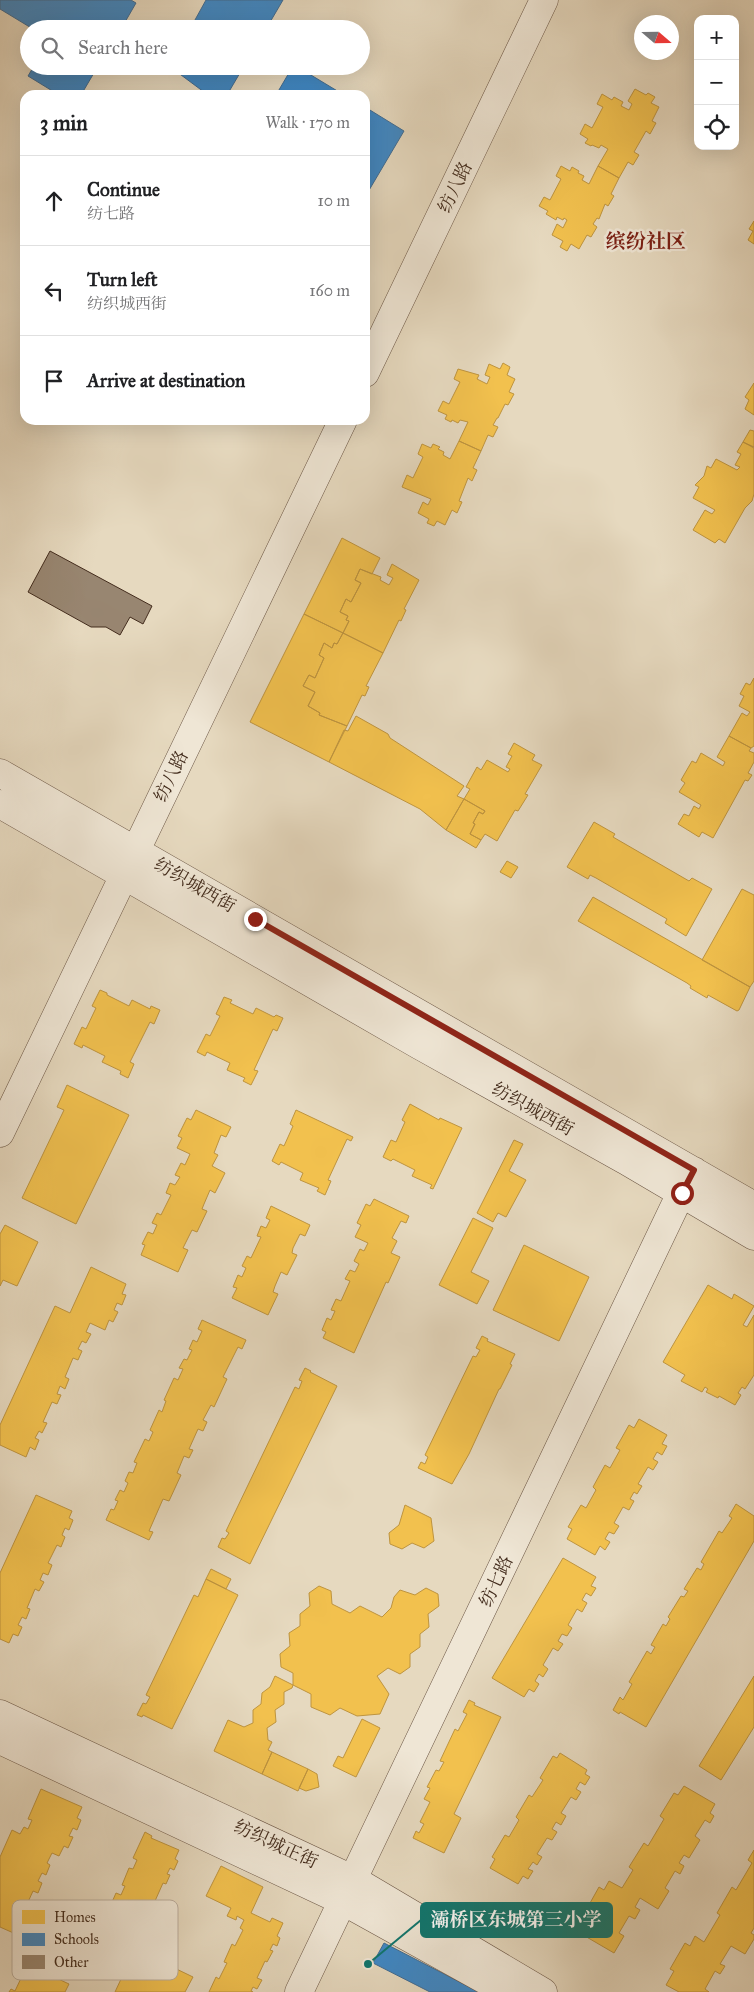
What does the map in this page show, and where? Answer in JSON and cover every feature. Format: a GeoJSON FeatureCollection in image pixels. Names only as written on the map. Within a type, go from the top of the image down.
{"type":"FeatureCollection","features":[{"type":"Feature","properties":{"kind":"street","name":"纺八路"},"geometry":{"type":"LineString","coordinates":[[370,363],[544,0]]}},
{"type":"Feature","properties":{"kind":"street","name":"纺八路"},"geometry":{"type":"LineString","coordinates":[[0,1133],[340,425]]}},
{"type":"Feature","properties":{"kind":"street","name":"纺织城西街"},"geometry":{"type":"LineString","coordinates":[[0,773],[136,850],[688,1182],[754,1236]]}},
{"type":"Feature","properties":{"kind":"street","name":"纺织城西街"},"geometry":{"type":"LineString","coordinates":[[0,804],[419,1045],[688,1182],[754,1206]]}},
{"type":"Feature","properties":{"kind":"street","name":"纺七路"},"geometry":{"type":"LineString","coordinates":[[299,1992],[688,1182]]}},
{"type":"Feature","properties":{"kind":"street","name":"纺织城正街"},"geometry":{"type":"LineString","coordinates":[[0,1714],[348,1890],[543,1992]]}},
{"type":"Feature","properties":{"kind":"street","name":"纺织城正街"},"geometry":{"type":"LineString","coordinates":[[0,1740],[348,1890],[507,1992]]}},
{"type":"Feature","properties":{"kind":"building: Homes"},"geometry":{"type":"Polygon","coordinates":[[[635,89],[655,97],[651,103],[659,107],[652,121],[656,123],[650,134],[646,131],[634,152],[639,155],[633,165],[628,162],[619,178],[598,166],[608,149],[601,145],[599,148],[585,143],[588,139],[580,134],[585,124],[592,128],[603,107],[597,104],[602,94],[612,100],[614,97],[623,102],[621,106],[629,110],[632,104],[628,101],[635,89]]]}},
{"type":"Feature","properties":{"kind":"building: Homes"},"geometry":{"type":"Polygon","coordinates":[[[561,166],[570,171],[572,167],[579,171],[578,173],[584,176],[582,180],[589,184],[598,166],[619,178],[611,194],[614,196],[608,206],[605,204],[599,219],[597,218],[593,224],[597,227],[591,237],[587,235],[579,249],[571,244],[567,251],[560,247],[563,241],[552,235],[557,224],[563,228],[567,220],[557,217],[556,220],[546,214],[548,211],[539,206],[544,197],[550,200],[561,179],[556,176],[561,166]]]}},
{"type":"Feature","properties":{"kind":"building: Homes"},"geometry":{"type":"Polygon","coordinates":[[[754,221],[754,244],[748,240],[753,231],[749,229],[754,221]]]}},
{"type":"Feature","properties":{"kind":"building: Homes"},"geometry":{"type":"Polygon","coordinates":[[[503,363],[510,367],[507,375],[515,379],[509,392],[514,394],[508,405],[505,404],[493,425],[498,427],[493,437],[488,435],[481,451],[459,441],[468,422],[460,420],[458,423],[452,420],[451,422],[445,419],[447,415],[438,411],[443,401],[449,404],[460,382],[454,379],[458,369],[479,375],[477,379],[487,384],[490,377],[485,375],[489,364],[500,369],[503,363]]]}},
{"type":"Feature","properties":{"kind":"building: Homes"},"geometry":{"type":"Polygon","coordinates":[[[754,383],[754,415],[745,409],[749,400],[745,397],[754,383]]]}},
{"type":"Feature","properties":{"kind":"building: Homes"},"geometry":{"type":"Polygon","coordinates":[[[750,430],[754,431],[754,447],[743,442],[750,430]]]}},
{"type":"Feature","properties":{"kind":"building: Homes"},"geometry":{"type":"Polygon","coordinates":[[[459,441],[481,451],[473,468],[477,470],[472,481],[468,478],[459,501],[462,502],[457,513],[452,510],[445,525],[437,521],[434,526],[427,523],[429,519],[418,513],[423,502],[428,505],[431,499],[402,487],[407,475],[413,478],[423,457],[418,454],[422,444],[431,448],[433,444],[440,447],[438,449],[444,452],[443,455],[450,459],[459,441]]]}},
{"type":"Feature","properties":{"kind":"building: Homes"},"geometry":{"type":"Polygon","coordinates":[[[743,442],[754,448],[754,494],[752,501],[745,508],[725,543],[719,539],[715,543],[693,530],[705,510],[712,514],[715,510],[693,498],[699,487],[695,485],[704,476],[707,466],[711,468],[716,459],[737,470],[740,467],[735,465],[741,454],[737,452],[743,442]]]}},
{"type":"Feature","properties":{"kind":"building: Homes"},"geometry":{"type":"Polygon","coordinates":[[[342,538],[380,558],[372,574],[360,569],[355,580],[361,583],[351,602],[346,599],[340,612],[348,616],[346,620],[349,621],[343,633],[304,614],[342,538]]]}},
{"type":"Feature","properties":{"kind":"building: Homes"},"geometry":{"type":"Polygon","coordinates":[[[392,564],[419,580],[404,609],[406,610],[401,621],[399,620],[383,653],[343,633],[349,621],[346,620],[348,616],[340,612],[346,599],[351,602],[361,583],[355,580],[360,569],[381,577],[380,580],[389,585],[393,578],[387,575],[392,564]]]}},
{"type":"Feature","properties":{"kind":"building: Homes"},"geometry":{"type":"Polygon","coordinates":[[[304,614],[343,633],[337,644],[334,643],[332,648],[324,643],[319,655],[324,658],[315,678],[309,675],[303,686],[315,692],[308,706],[320,713],[319,715],[347,726],[329,762],[250,722],[304,614]]]}},
{"type":"Feature","properties":{"kind":"building: Homes"},"geometry":{"type":"Polygon","coordinates":[[[343,633],[383,653],[366,686],[369,687],[365,696],[362,695],[347,726],[319,715],[320,713],[308,706],[315,692],[303,686],[309,675],[315,678],[324,658],[319,655],[324,643],[332,648],[334,643],[337,644],[343,633]]]}},
{"type":"Feature","properties":{"kind":"building: Homes"},"geometry":{"type":"Polygon","coordinates":[[[754,678],[754,746],[751,748],[729,736],[742,713],[747,716],[750,712],[739,706],[744,696],[740,694],[746,683],[750,685],[754,678]]]}},
{"type":"Feature","properties":{"kind":"building: Homes"},"geometry":{"type":"Polygon","coordinates":[[[356,716],[388,734],[390,738],[464,786],[457,796],[464,799],[446,830],[420,809],[329,762],[344,730],[348,731],[356,716]]]}},
{"type":"Feature","properties":{"kind":"building: Homes"},"geometry":{"type":"Polygon","coordinates":[[[729,736],[751,748],[749,751],[754,753],[754,762],[748,773],[752,775],[748,781],[745,780],[713,838],[702,832],[699,837],[678,824],[684,814],[689,816],[694,806],[699,809],[701,805],[679,792],[685,783],[681,780],[692,761],[696,763],[701,753],[723,766],[725,762],[717,757],[729,736]]]}},
{"type":"Feature","properties":{"kind":"building: Homes"},"geometry":{"type":"Polygon","coordinates":[[[514,743],[535,755],[532,760],[542,765],[525,794],[528,795],[518,811],[515,810],[497,841],[485,834],[481,840],[470,834],[479,812],[483,814],[485,811],[464,799],[470,789],[466,787],[477,767],[481,770],[487,760],[508,772],[510,769],[506,767],[512,756],[508,754],[514,743]]]}},
{"type":"Feature","properties":{"kind":"building: Homes"},"geometry":{"type":"Polygon","coordinates":[[[464,799],[485,811],[483,814],[479,812],[470,834],[481,840],[476,848],[446,830],[464,799]]]}},
{"type":"Feature","properties":{"kind":"building: Homes"},"geometry":{"type":"Polygon","coordinates":[[[594,822],[615,834],[613,837],[689,881],[692,878],[712,889],[686,936],[665,923],[667,919],[596,878],[590,875],[588,879],[567,867],[594,822]]]}},
{"type":"Feature","properties":{"kind":"building: Homes"},"geometry":{"type":"Polygon","coordinates":[[[507,861],[518,867],[511,878],[500,872],[507,861]]]}},
{"type":"Feature","properties":{"kind":"building: Homes"},"geometry":{"type":"Polygon","coordinates":[[[742,889],[754,895],[754,981],[750,987],[702,960],[742,889]]]}},
{"type":"Feature","properties":{"kind":"building: Homes"},"geometry":{"type":"Polygon","coordinates":[[[593,897],[750,987],[739,1010],[737,1011],[708,995],[707,998],[690,988],[691,986],[687,983],[578,921],[593,897]]]}},
{"type":"Feature","properties":{"kind":"building: Homes"},"geometry":{"type":"Polygon","coordinates":[[[100,990],[129,1006],[132,1000],[150,1009],[151,1006],[160,1010],[154,1024],[150,1022],[130,1062],[134,1064],[128,1078],[120,1074],[121,1071],[102,1062],[105,1056],[83,1045],[82,1048],[74,1044],[82,1027],[86,1029],[96,1008],[92,1006],[100,990]]]}},
{"type":"Feature","properties":{"kind":"building: Homes"},"geometry":{"type":"Polygon","coordinates":[[[224,997],[232,1000],[230,1003],[253,1014],[256,1008],[274,1017],[276,1015],[283,1018],[277,1031],[273,1029],[254,1070],[258,1071],[251,1085],[243,1081],[245,1078],[227,1070],[230,1063],[207,1052],[205,1056],[197,1052],[206,1034],[210,1036],[220,1016],[216,1014],[224,997]]]}},
{"type":"Feature","properties":{"kind":"building: Homes"},"geometry":{"type":"Polygon","coordinates":[[[67,1085],[129,1115],[76,1224],[22,1198],[64,1110],[57,1107],[67,1085]]]}},
{"type":"Feature","properties":{"kind":"building: Homes"},"geometry":{"type":"Polygon","coordinates":[[[410,1104],[439,1120],[440,1118],[462,1128],[433,1189],[430,1188],[432,1185],[412,1176],[415,1170],[393,1159],[391,1161],[383,1157],[391,1140],[396,1142],[405,1122],[402,1120],[410,1104]]]}},
{"type":"Feature","properties":{"kind":"building: Homes"},"geometry":{"type":"Polygon","coordinates":[[[196,1110],[231,1127],[226,1137],[221,1135],[214,1153],[218,1155],[212,1166],[225,1173],[215,1193],[210,1190],[202,1209],[207,1211],[197,1232],[192,1230],[183,1248],[188,1250],[178,1272],[141,1255],[145,1245],[142,1244],[148,1232],[153,1234],[157,1225],[152,1223],[157,1213],[161,1215],[171,1195],[166,1193],[170,1183],[175,1185],[180,1177],[175,1175],[181,1163],[185,1165],[190,1154],[177,1148],[182,1138],[178,1136],[187,1118],[191,1120],[196,1110]]]}},
{"type":"Feature","properties":{"kind":"building: Homes"},"geometry":{"type":"Polygon","coordinates":[[[296,1110],[353,1137],[351,1141],[347,1139],[328,1180],[331,1181],[325,1195],[317,1191],[319,1188],[300,1180],[303,1173],[281,1162],[279,1165],[272,1161],[280,1144],[284,1146],[293,1126],[290,1124],[296,1110]]]}},
{"type":"Feature","properties":{"kind":"building: Homes"},"geometry":{"type":"Polygon","coordinates":[[[514,1140],[523,1144],[509,1171],[526,1180],[506,1217],[498,1213],[493,1222],[477,1213],[514,1140]]]}},
{"type":"Feature","properties":{"kind":"building: Homes"},"geometry":{"type":"Polygon","coordinates":[[[374,1199],[409,1216],[406,1223],[401,1221],[392,1238],[397,1241],[391,1253],[400,1257],[388,1283],[386,1282],[354,1353],[323,1338],[326,1332],[322,1330],[327,1318],[331,1320],[335,1311],[331,1310],[336,1299],[341,1301],[350,1281],[345,1279],[350,1270],[355,1272],[359,1264],[354,1261],[360,1249],[364,1251],[368,1243],[355,1237],[361,1225],[357,1223],[366,1204],[370,1206],[374,1199]]]}},
{"type":"Feature","properties":{"kind":"building: Homes"},"geometry":{"type":"Polygon","coordinates":[[[271,1206],[310,1225],[305,1236],[300,1234],[293,1248],[292,1253],[297,1255],[287,1275],[281,1272],[273,1292],[278,1294],[268,1315],[232,1298],[237,1288],[233,1287],[238,1275],[242,1277],[246,1268],[242,1266],[247,1256],[251,1258],[261,1237],[257,1236],[261,1226],[266,1228],[270,1220],[266,1218],[271,1206]]]}},
{"type":"Feature","properties":{"kind":"building: Homes"},"geometry":{"type":"Polygon","coordinates":[[[473,1218],[493,1228],[471,1272],[489,1281],[477,1304],[439,1285],[473,1218]]]}},
{"type":"Feature","properties":{"kind":"building: Homes"},"geometry":{"type":"Polygon","coordinates":[[[5,1225],[38,1242],[17,1286],[3,1280],[0,1286],[0,1234],[5,1225]]]}},
{"type":"Feature","properties":{"kind":"building: Homes"},"geometry":{"type":"Polygon","coordinates":[[[524,1245],[589,1277],[559,1341],[493,1310],[524,1245]]]}},
{"type":"Feature","properties":{"kind":"building: Homes"},"geometry":{"type":"Polygon","coordinates":[[[91,1267],[126,1284],[122,1294],[126,1295],[122,1305],[117,1303],[114,1310],[118,1312],[113,1322],[109,1320],[105,1330],[90,1323],[86,1332],[91,1334],[86,1343],[82,1341],[78,1349],[82,1351],[78,1360],[73,1358],[65,1377],[69,1379],[65,1389],[60,1386],[57,1394],[61,1395],[57,1404],[52,1402],[43,1422],[47,1423],[42,1433],[39,1431],[35,1438],[39,1440],[35,1450],[30,1447],[26,1457],[0,1445],[0,1425],[55,1306],[70,1313],[91,1267]]]}},
{"type":"Feature","properties":{"kind":"building: Homes"},"geometry":{"type":"Polygon","coordinates":[[[708,1285],[732,1299],[734,1294],[754,1306],[743,1325],[747,1327],[754,1315],[754,1375],[745,1389],[742,1387],[738,1393],[741,1395],[735,1405],[719,1396],[718,1398],[706,1392],[708,1389],[705,1387],[702,1392],[681,1381],[685,1375],[663,1362],[708,1285]]]}},
{"type":"Feature","properties":{"kind":"building: Homes"},"geometry":{"type":"Polygon","coordinates":[[[202,1320],[246,1340],[242,1349],[238,1347],[223,1377],[227,1379],[214,1407],[211,1405],[203,1420],[207,1422],[203,1431],[198,1429],[189,1449],[193,1450],[189,1458],[184,1456],[177,1473],[181,1475],[169,1501],[163,1499],[149,1531],[153,1532],[149,1540],[106,1520],[111,1509],[114,1510],[118,1501],[115,1500],[120,1490],[124,1492],[128,1483],[125,1481],[129,1472],[133,1473],[137,1463],[134,1462],[145,1439],[149,1441],[153,1432],[150,1430],[159,1410],[162,1412],[166,1401],[164,1400],[174,1378],[178,1380],[183,1369],[179,1368],[184,1359],[187,1360],[192,1350],[189,1349],[193,1340],[197,1342],[202,1331],[198,1329],[202,1320]]]}},
{"type":"Feature","properties":{"kind":"building: Homes"},"geometry":{"type":"Polygon","coordinates":[[[482,1336],[488,1339],[487,1341],[515,1354],[510,1364],[512,1365],[469,1454],[452,1484],[418,1468],[421,1462],[425,1464],[428,1457],[425,1455],[473,1356],[476,1357],[480,1350],[476,1348],[482,1336]]]}},
{"type":"Feature","properties":{"kind":"building: Homes"},"geometry":{"type":"Polygon","coordinates":[[[305,1368],[337,1386],[250,1564],[218,1547],[222,1538],[225,1539],[229,1533],[226,1531],[295,1387],[299,1389],[302,1381],[299,1380],[305,1368]]]}},
{"type":"Feature","properties":{"kind":"building: Homes"},"geometry":{"type":"Polygon","coordinates":[[[639,1419],[667,1435],[662,1444],[667,1446],[662,1455],[657,1452],[653,1459],[658,1462],[653,1470],[648,1467],[638,1484],[642,1486],[637,1494],[634,1492],[630,1499],[634,1501],[629,1510],[623,1507],[614,1523],[619,1526],[614,1534],[609,1532],[605,1539],[610,1542],[605,1550],[600,1546],[595,1555],[567,1539],[572,1529],[568,1527],[581,1505],[586,1508],[596,1490],[593,1487],[605,1465],[610,1468],[620,1450],[616,1448],[629,1425],[634,1428],[639,1419]]]}},
{"type":"Feature","properties":{"kind":"building: Homes"},"geometry":{"type":"Polygon","coordinates":[[[36,1495],[72,1511],[69,1518],[73,1520],[69,1530],[65,1528],[62,1535],[65,1537],[61,1547],[57,1545],[48,1563],[52,1565],[48,1575],[43,1573],[40,1580],[44,1582],[39,1591],[35,1589],[27,1608],[30,1609],[26,1619],[22,1617],[18,1625],[22,1627],[18,1636],[13,1634],[9,1643],[0,1639],[0,1573],[36,1495]]]}},
{"type":"Feature","properties":{"kind":"building: Homes"},"geometry":{"type":"Polygon","coordinates":[[[736,1504],[754,1516],[754,1541],[646,1727],[613,1710],[620,1697],[623,1700],[632,1684],[629,1682],[647,1651],[651,1654],[655,1647],[651,1645],[663,1624],[666,1626],[670,1619],[668,1617],[681,1596],[684,1597],[688,1591],[684,1589],[697,1568],[701,1570],[704,1564],[701,1562],[719,1531],[722,1533],[732,1518],[729,1516],[736,1504]]]}},
{"type":"Feature","properties":{"kind":"building: Homes"},"geometry":{"type":"Polygon","coordinates":[[[405,1505],[431,1518],[434,1541],[424,1548],[412,1543],[402,1549],[390,1544],[389,1533],[399,1525],[405,1505]]]}},
{"type":"Feature","properties":{"kind":"building: Homes"},"geometry":{"type":"Polygon","coordinates":[[[563,1558],[596,1577],[591,1586],[596,1588],[591,1596],[586,1593],[582,1600],[587,1603],[582,1612],[577,1609],[568,1625],[572,1628],[567,1636],[562,1634],[558,1641],[563,1644],[558,1651],[553,1648],[543,1665],[548,1669],[543,1677],[539,1674],[535,1681],[539,1684],[534,1692],[529,1689],[524,1697],[492,1678],[563,1558]]]}},
{"type":"Feature","properties":{"kind":"building: Homes"},"geometry":{"type":"Polygon","coordinates":[[[211,1569],[231,1579],[226,1589],[206,1579],[211,1569]]]}},
{"type":"Feature","properties":{"kind":"building: Homes"},"geometry":{"type":"Polygon","coordinates":[[[206,1579],[238,1595],[172,1729],[143,1715],[142,1717],[137,1715],[143,1703],[146,1704],[150,1697],[146,1695],[194,1595],[198,1597],[206,1579]]]}},
{"type":"Feature","properties":{"kind":"building: Homes"},"geometry":{"type":"Polygon","coordinates":[[[319,1586],[331,1591],[332,1604],[350,1613],[360,1606],[382,1617],[391,1608],[394,1597],[400,1590],[415,1595],[426,1588],[438,1594],[439,1606],[428,1614],[429,1627],[420,1634],[420,1647],[410,1654],[410,1667],[400,1674],[388,1668],[377,1676],[389,1694],[380,1714],[357,1716],[340,1708],[330,1715],[311,1707],[311,1694],[293,1685],[293,1673],[281,1667],[280,1654],[290,1646],[289,1633],[300,1626],[300,1614],[310,1606],[309,1593],[319,1586]]]}},
{"type":"Feature","properties":{"kind":"building: Homes"},"geometry":{"type":"Polygon","coordinates":[[[275,1676],[293,1685],[292,1688],[284,1692],[284,1704],[275,1710],[276,1722],[267,1728],[268,1740],[272,1742],[268,1750],[272,1752],[262,1774],[214,1751],[228,1720],[244,1727],[253,1723],[253,1710],[261,1704],[262,1693],[270,1687],[275,1676]]]}},
{"type":"Feature","properties":{"kind":"building: Homes"},"geometry":{"type":"Polygon","coordinates":[[[754,1676],[754,1727],[721,1780],[699,1766],[754,1676]]]}},
{"type":"Feature","properties":{"kind":"building: Homes"},"geometry":{"type":"Polygon","coordinates":[[[469,1700],[475,1703],[474,1705],[501,1717],[454,1814],[461,1818],[444,1853],[413,1838],[416,1831],[419,1833],[424,1824],[420,1822],[430,1802],[424,1799],[430,1788],[427,1787],[436,1770],[439,1771],[444,1762],[440,1761],[455,1729],[458,1731],[467,1714],[463,1712],[469,1700]]]}},
{"type":"Feature","properties":{"kind":"building: Homes"},"geometry":{"type":"Polygon","coordinates":[[[362,1719],[380,1728],[356,1777],[333,1766],[338,1756],[343,1758],[362,1719]]]}},
{"type":"Feature","properties":{"kind":"building: Homes"},"geometry":{"type":"Polygon","coordinates":[[[272,1752],[308,1769],[298,1791],[262,1774],[272,1752]]]}},
{"type":"Feature","properties":{"kind":"building: Homes"},"geometry":{"type":"Polygon","coordinates":[[[560,1753],[587,1770],[585,1774],[590,1777],[585,1785],[580,1782],[576,1789],[581,1792],[576,1800],[571,1797],[561,1813],[566,1816],[561,1825],[556,1822],[552,1829],[557,1832],[552,1840],[547,1838],[537,1854],[542,1857],[537,1865],[533,1862],[528,1869],[533,1871],[528,1879],[523,1876],[518,1884],[490,1868],[495,1859],[492,1857],[505,1835],[509,1837],[519,1820],[516,1817],[529,1795],[532,1797],[543,1780],[540,1778],[553,1756],[557,1758],[560,1753]]]}},
{"type":"Feature","properties":{"kind":"building: Homes"},"geometry":{"type":"Polygon","coordinates":[[[308,1769],[317,1774],[319,1787],[306,1791],[299,1788],[308,1769]]]}},
{"type":"Feature","properties":{"kind":"building: Homes"},"geometry":{"type":"Polygon","coordinates":[[[684,1786],[715,1804],[710,1813],[714,1816],[710,1823],[705,1820],[695,1836],[700,1840],[689,1858],[684,1855],[679,1863],[684,1866],[680,1874],[675,1871],[665,1888],[669,1891],[658,1909],[640,1898],[635,1907],[640,1910],[635,1919],[629,1916],[619,1933],[624,1936],[614,1953],[578,1932],[588,1914],[585,1912],[599,1887],[604,1890],[609,1881],[622,1888],[633,1870],[629,1867],[644,1843],[648,1846],[664,1819],[660,1816],[674,1793],[678,1795],[684,1786]]]}},
{"type":"Feature","properties":{"kind":"building: Homes"},"geometry":{"type":"Polygon","coordinates":[[[41,1789],[82,1807],[77,1818],[81,1820],[77,1830],[73,1828],[69,1836],[73,1837],[68,1848],[64,1846],[59,1856],[52,1853],[47,1863],[50,1865],[46,1875],[42,1873],[38,1881],[42,1883],[38,1893],[33,1891],[29,1900],[12,1900],[12,1932],[0,1927],[0,1857],[12,1830],[20,1834],[24,1827],[28,1829],[32,1820],[28,1819],[41,1789]]]}},
{"type":"Feature","properties":{"kind":"building: Homes"},"geometry":{"type":"Polygon","coordinates":[[[145,1832],[152,1836],[151,1838],[179,1850],[175,1859],[178,1861],[174,1870],[170,1868],[167,1874],[170,1875],[166,1884],[163,1883],[155,1900],[113,1900],[116,1893],[121,1895],[125,1886],[122,1885],[129,1868],[133,1869],[137,1860],[133,1858],[145,1832]]]}},
{"type":"Feature","properties":{"kind":"building: Homes"},"geometry":{"type":"Polygon","coordinates":[[[754,1850],[754,1928],[751,1933],[754,1935],[754,1939],[745,1954],[731,1946],[720,1964],[725,1966],[720,1974],[715,1971],[705,1989],[709,1992],[679,1992],[666,1985],[674,1971],[670,1969],[685,1943],[690,1946],[695,1936],[704,1942],[720,1915],[717,1913],[732,1887],[736,1890],[752,1863],[748,1860],[754,1850]]]}},
{"type":"Feature","properties":{"kind":"building: Homes"},"geometry":{"type":"Polygon","coordinates":[[[221,1866],[263,1887],[251,1913],[270,1922],[272,1918],[283,1923],[277,1936],[280,1938],[277,1946],[273,1944],[270,1950],[273,1951],[267,1962],[265,1961],[257,1978],[262,1980],[257,1989],[253,1987],[251,1991],[253,1992],[209,1992],[216,1977],[219,1979],[227,1963],[224,1962],[232,1944],[235,1946],[243,1930],[240,1928],[244,1920],[237,1916],[236,1920],[227,1916],[231,1908],[206,1896],[221,1866]]]}},
{"type":"Feature","properties":{"kind":"building: Homes"},"geometry":{"type":"Polygon","coordinates":[[[178,1970],[193,1977],[185,1992],[115,1992],[121,1980],[178,1980],[178,1970]]]}},
{"type":"Feature","properties":{"kind":"building: Homes"},"geometry":{"type":"Polygon","coordinates":[[[20,1980],[60,1980],[69,1984],[65,1992],[9,1992],[11,1989],[15,1991],[20,1980]]]}},
{"type":"Feature","properties":{"kind":"building: Schools"},"geometry":{"type":"Polygon","coordinates":[[[0,0],[131,0],[136,3],[126,20],[20,21],[0,9],[0,0]]]}},
{"type":"Feature","properties":{"kind":"building: Schools"},"geometry":{"type":"Polygon","coordinates":[[[206,0],[283,0],[271,20],[195,20],[206,0]]]}},
{"type":"Feature","properties":{"kind":"building: Schools"},"geometry":{"type":"Polygon","coordinates":[[[93,75],[84,90],[51,90],[28,76],[93,75]]]}},
{"type":"Feature","properties":{"kind":"building: Schools"},"geometry":{"type":"Polygon","coordinates":[[[181,75],[239,75],[230,90],[201,90],[181,75]]]}},
{"type":"Feature","properties":{"kind":"building: Schools"},"geometry":{"type":"Polygon","coordinates":[[[288,75],[311,75],[336,90],[279,90],[288,75]]]}},
{"type":"Feature","properties":{"kind":"building: Schools"},"geometry":{"type":"Polygon","coordinates":[[[370,110],[404,131],[370,189],[370,110]]]}},
{"type":"Feature","properties":{"kind":"building: Schools"},"geometry":{"type":"Polygon","coordinates":[[[384,1943],[479,1992],[430,1992],[373,1963],[384,1943]]]}},
{"type":"Feature","properties":{"kind":"building: Other"},"geometry":{"type":"Polygon","coordinates":[[[50,551],[152,606],[143,624],[130,617],[120,635],[106,627],[91,627],[28,592],[50,551]]]}},
{"type":"Feature","properties":{"kind":"place","name":"灞桥区东城第三小学"},"geometry":{"type":"Point","coordinates":[368,1964]}},
{"type":"Feature","properties":{"kind":"district","name":"缤纷社区"},"geometry":{"type":"Point","coordinates":[646,241]}},
{"type":"Feature","properties":{"kind":"route"},"geometry":{"type":"LineString","coordinates":[[255,919],[694,1170],[682,1193]]}}]}
